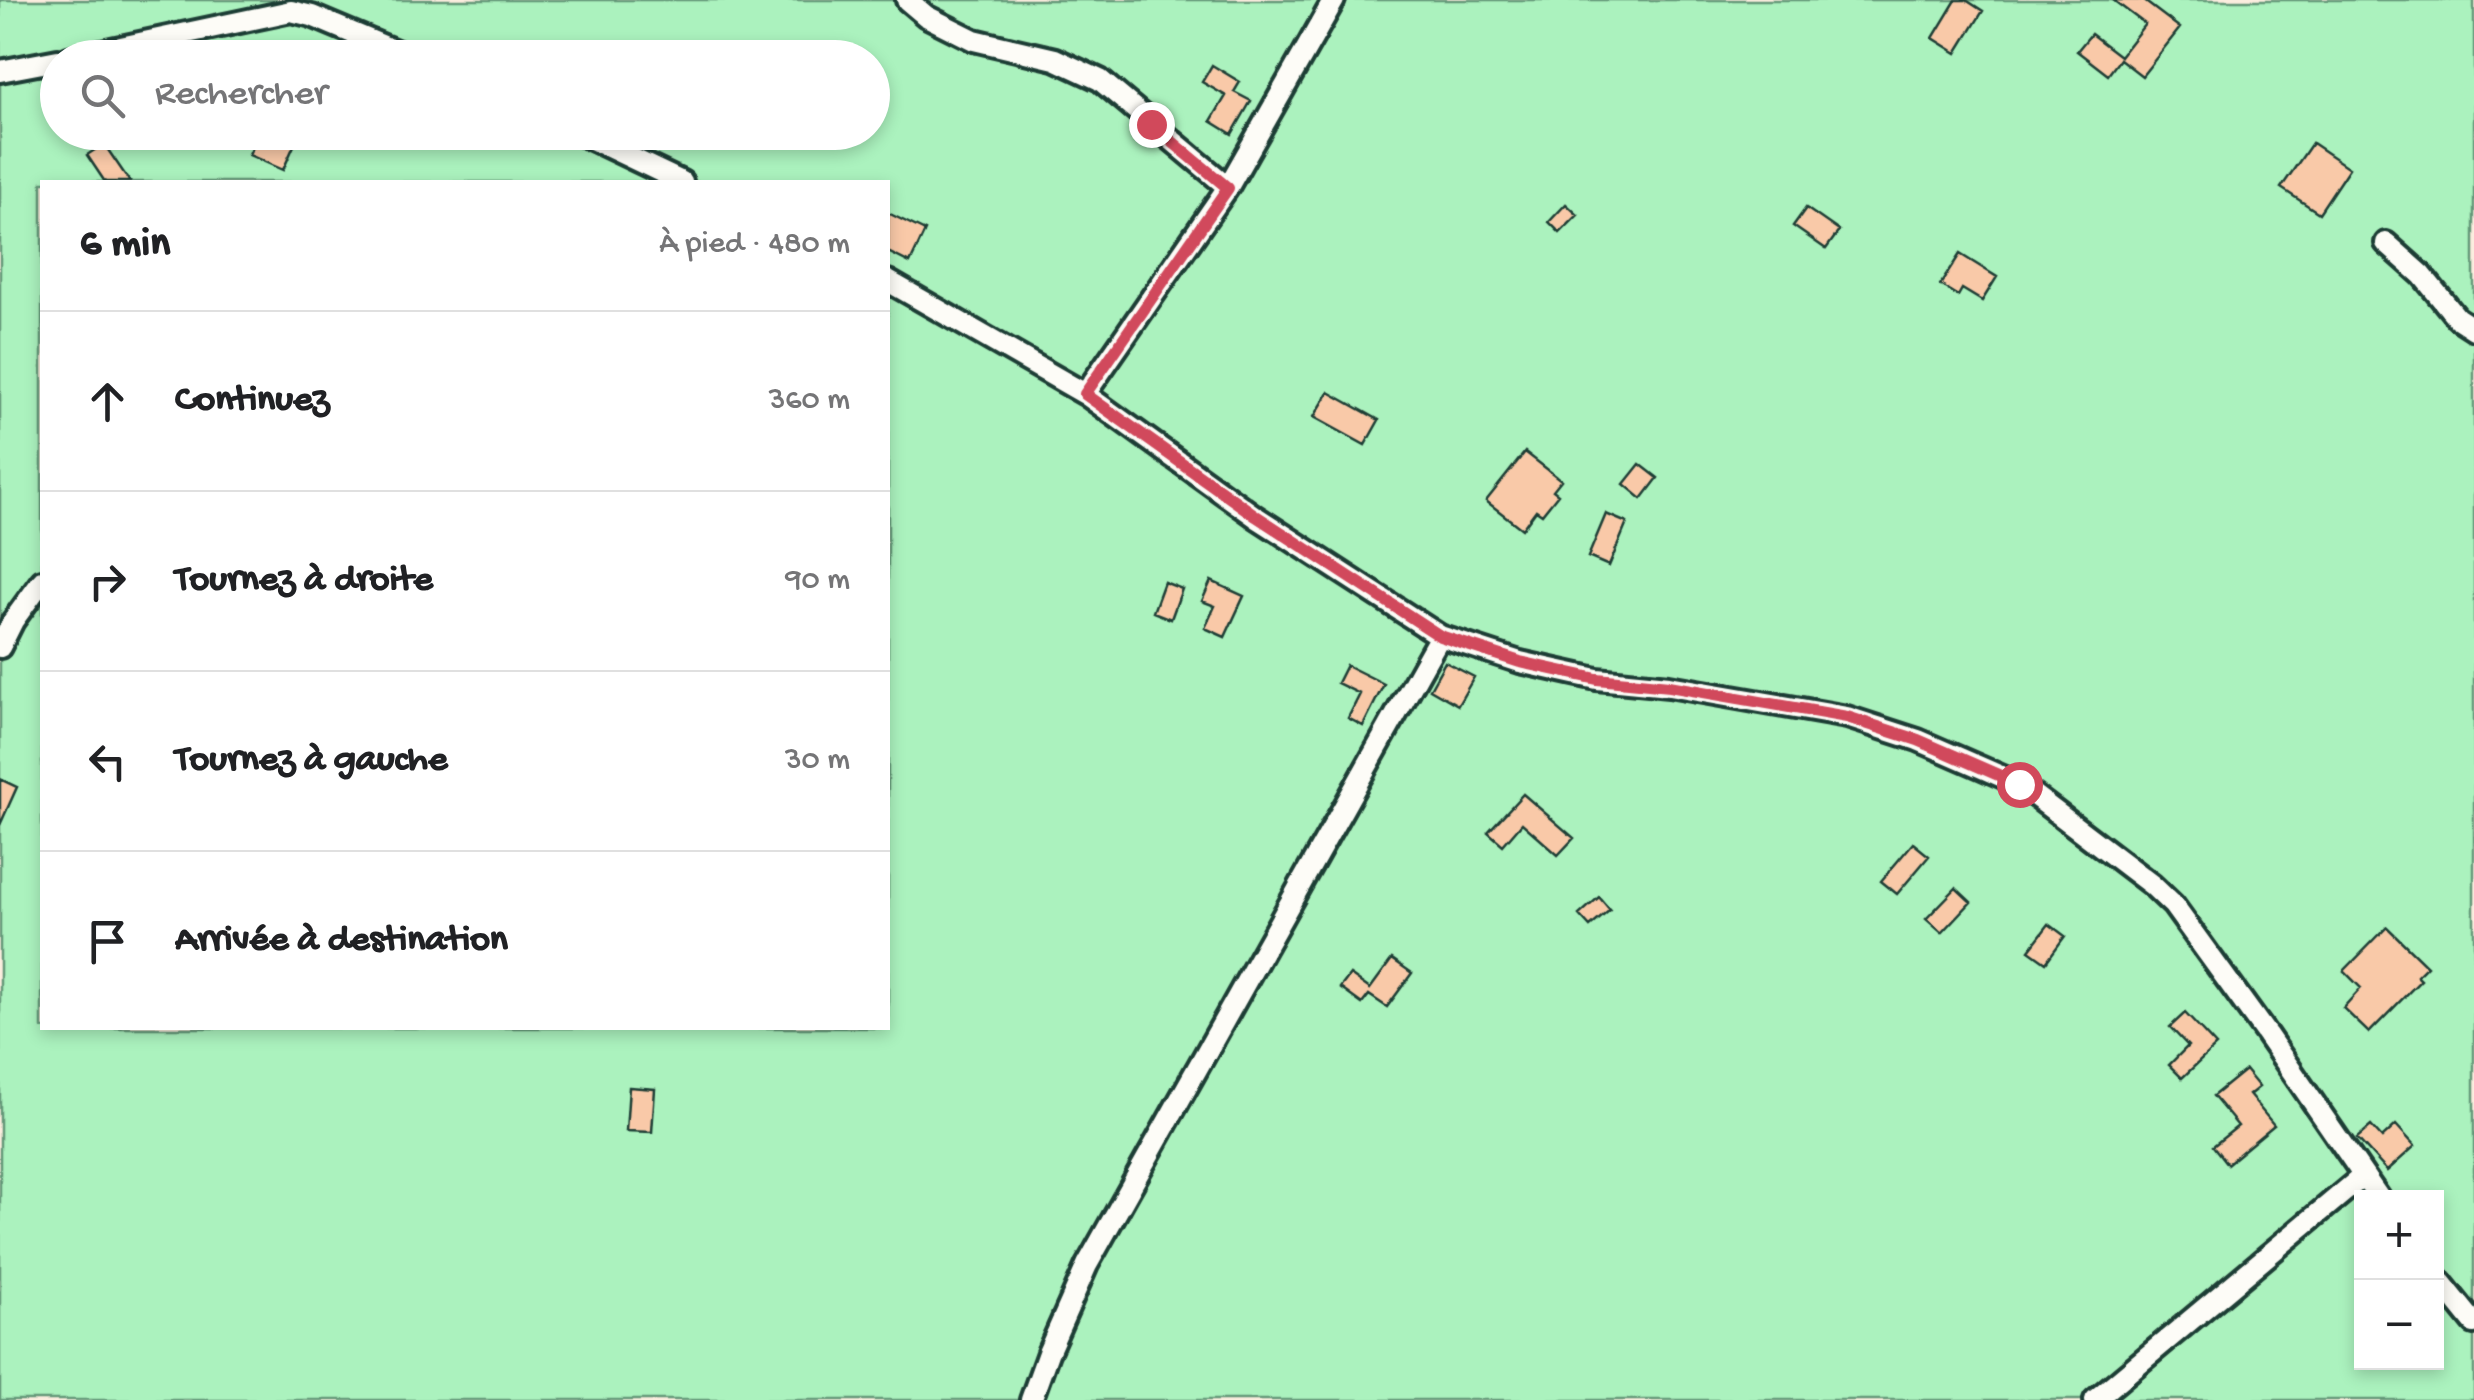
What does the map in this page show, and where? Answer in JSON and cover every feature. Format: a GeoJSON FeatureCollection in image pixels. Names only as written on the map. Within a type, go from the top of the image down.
{"type":"FeatureCollection","features":[{"type":"Feature","properties":{"kind":"street"},"geometry":{"type":"LineString","coordinates":[[908,0],[926,16],[974,40],[1054,59],[1100,80],[1228,188]]}},
{"type":"Feature","properties":{"kind":"street"},"geometry":{"type":"LineString","coordinates":[[1085,394],[1228,188],[1334,0]]}},
{"type":"Feature","properties":{"kind":"street"},"geometry":{"type":"LineString","coordinates":[[145,40],[293,5],[369,40]]}},
{"type":"Feature","properties":{"kind":"street"},"geometry":{"type":"LineString","coordinates":[[0,71],[40,63]]}},
{"type":"Feature","properties":{"kind":"street"},"geometry":{"type":"LineString","coordinates":[[615,150],[678,180]]}},
{"type":"Feature","properties":{"kind":"street"},"geometry":{"type":"LineString","coordinates":[[2386,243],[2422,275],[2457,318],[2474,329]]}},
{"type":"Feature","properties":{"kind":"street"},"geometry":{"type":"LineString","coordinates":[[890,282],[1085,394],[1272,528],[1440,636],[1520,662],[1597,679],[1686,688],[1847,717],[1918,740],[2019,784],[2173,905],[2373,1190]]}},
{"type":"Feature","properties":{"kind":"street"},"geometry":{"type":"LineString","coordinates":[[0,647],[40,584]]}},
{"type":"Feature","properties":{"kind":"street"},"geometry":{"type":"LineString","coordinates":[[1031,1400],[1087,1265],[1440,636]]}},
{"type":"Feature","properties":{"kind":"street"},"geometry":{"type":"LineString","coordinates":[[2095,1400],[2363,1176]]}},
{"type":"Feature","properties":{"kind":"street"},"geometry":{"type":"LineString","coordinates":[[2439,1280],[2474,1323]]}},
{"type":"Feature","properties":{"kind":"green space"},"geometry":{"type":"Polygon","coordinates":[[[0,0],[2474,0],[2474,1400],[0,1400],[0,0]]]}},
{"type":"Feature","properties":{"kind":"building"},"geometry":{"type":"Polygon","coordinates":[[[1956,0],[1966,0],[1983,11],[1957,53],[1933,38],[1956,0]]]}},
{"type":"Feature","properties":{"kind":"building"},"geometry":{"type":"Polygon","coordinates":[[[2113,0],[2143,0],[2180,28],[2142,76],[2120,59],[2108,75],[2077,51],[2091,34],[2120,56],[2145,24],[2113,0]]]}},
{"type":"Feature","properties":{"kind":"building"},"geometry":{"type":"Polygon","coordinates":[[[1212,65],[1240,82],[1234,92],[1251,101],[1232,134],[1211,121],[1226,96],[1202,82],[1212,65]]]}},
{"type":"Feature","properties":{"kind":"building"},"geometry":{"type":"Polygon","coordinates":[[[2312,143],[2349,168],[2319,213],[2281,188],[2312,143]]]}},
{"type":"Feature","properties":{"kind":"building"},"geometry":{"type":"Polygon","coordinates":[[[95,150],[108,150],[129,180],[104,180],[87,155],[95,150]]]}},
{"type":"Feature","properties":{"kind":"building"},"geometry":{"type":"Polygon","coordinates":[[[251,150],[292,150],[283,170],[249,155],[251,150]]]}},
{"type":"Feature","properties":{"kind":"building"},"geometry":{"type":"Polygon","coordinates":[[[1566,204],[1578,215],[1560,233],[1549,222],[1566,204]]]}},
{"type":"Feature","properties":{"kind":"building"},"geometry":{"type":"Polygon","coordinates":[[[1806,208],[1839,231],[1826,249],[1793,226],[1806,208]]]}},
{"type":"Feature","properties":{"kind":"building"},"geometry":{"type":"Polygon","coordinates":[[[890,214],[925,231],[910,263],[890,253],[890,214]]]}},
{"type":"Feature","properties":{"kind":"building"},"geometry":{"type":"Polygon","coordinates":[[[1960,254],[1997,277],[1982,301],[1962,289],[1958,296],[1940,285],[1960,254]]]}},
{"type":"Feature","properties":{"kind":"building"},"geometry":{"type":"Polygon","coordinates":[[[1329,392],[1379,420],[1365,445],[1314,417],[1329,392]]]}},
{"type":"Feature","properties":{"kind":"building"},"geometry":{"type":"Polygon","coordinates":[[[1525,452],[1561,480],[1553,490],[1558,494],[1542,514],[1536,510],[1522,529],[1486,501],[1525,452]]]}},
{"type":"Feature","properties":{"kind":"building"},"geometry":{"type":"Polygon","coordinates":[[[1640,464],[1658,478],[1642,499],[1624,484],[1640,464]]]}},
{"type":"Feature","properties":{"kind":"building"},"geometry":{"type":"Polygon","coordinates":[[[1606,514],[1627,523],[1609,566],[1588,557],[1606,514]]]}},
{"type":"Feature","properties":{"kind":"building"},"geometry":{"type":"Polygon","coordinates":[[[1211,581],[1244,596],[1225,637],[1205,628],[1215,606],[1202,601],[1211,581]]]}},
{"type":"Feature","properties":{"kind":"building"},"geometry":{"type":"Polygon","coordinates":[[[1164,582],[1182,589],[1171,619],[1153,612],[1164,582]]]}},
{"type":"Feature","properties":{"kind":"building"},"geometry":{"type":"Polygon","coordinates":[[[1445,662],[1474,677],[1458,705],[1430,689],[1445,662]]]}},
{"type":"Feature","properties":{"kind":"building"},"geometry":{"type":"Polygon","coordinates":[[[1346,665],[1384,684],[1363,726],[1348,718],[1360,694],[1337,683],[1346,665]]]}},
{"type":"Feature","properties":{"kind":"building"},"geometry":{"type":"Polygon","coordinates":[[[0,779],[17,787],[0,825],[0,779]]]}},
{"type":"Feature","properties":{"kind":"building"},"geometry":{"type":"Polygon","coordinates":[[[1523,794],[1574,838],[1558,855],[1522,823],[1503,845],[1488,832],[1523,794]]]}},
{"type":"Feature","properties":{"kind":"building"},"geometry":{"type":"Polygon","coordinates":[[[1913,843],[1929,856],[1897,894],[1881,881],[1913,843]]]}},
{"type":"Feature","properties":{"kind":"building"},"geometry":{"type":"Polygon","coordinates":[[[1956,888],[1971,902],[1942,933],[1926,919],[1956,888]]]}},
{"type":"Feature","properties":{"kind":"building"},"geometry":{"type":"Polygon","coordinates":[[[1599,897],[1610,910],[1590,927],[1579,915],[1599,897]]]}},
{"type":"Feature","properties":{"kind":"building"},"geometry":{"type":"Polygon","coordinates":[[[2049,924],[2065,936],[2046,962],[2029,950],[2049,924]]]}},
{"type":"Feature","properties":{"kind":"building"},"geometry":{"type":"Polygon","coordinates":[[[2387,927],[2427,966],[2417,976],[2421,980],[2369,1033],[2343,1008],[2361,988],[2344,971],[2387,927]]]}},
{"type":"Feature","properties":{"kind":"building"},"geometry":{"type":"Polygon","coordinates":[[[1392,959],[1412,973],[1387,1007],[1369,995],[1362,1004],[1340,988],[1350,975],[1370,989],[1392,959]]]}},
{"type":"Feature","properties":{"kind":"building"},"geometry":{"type":"Polygon","coordinates":[[[2185,1013],[2216,1046],[2182,1078],[2169,1065],[2188,1046],[2170,1027],[2185,1013]]]}},
{"type":"Feature","properties":{"kind":"building"},"geometry":{"type":"Polygon","coordinates":[[[2245,1070],[2259,1087],[2249,1095],[2274,1125],[2227,1164],[2213,1146],[2238,1126],[2213,1096],[2245,1070]]]}},
{"type":"Feature","properties":{"kind":"building"},"geometry":{"type":"Polygon","coordinates":[[[629,1087],[655,1089],[652,1132],[626,1131],[629,1087]]]}},
{"type":"Feature","properties":{"kind":"building"},"geometry":{"type":"Polygon","coordinates":[[[2396,1125],[2415,1146],[2387,1171],[2357,1138],[2371,1126],[2382,1138],[2396,1125]]]}},
{"type":"Feature","properties":{"kind":"route"},"geometry":{"type":"LineString","coordinates":[[1151,124],[1228,188],[1085,394],[1256,516],[1440,636],[1520,662],[1597,679],[1669,686],[1847,717],[1918,740],[2019,784]]}}]}
